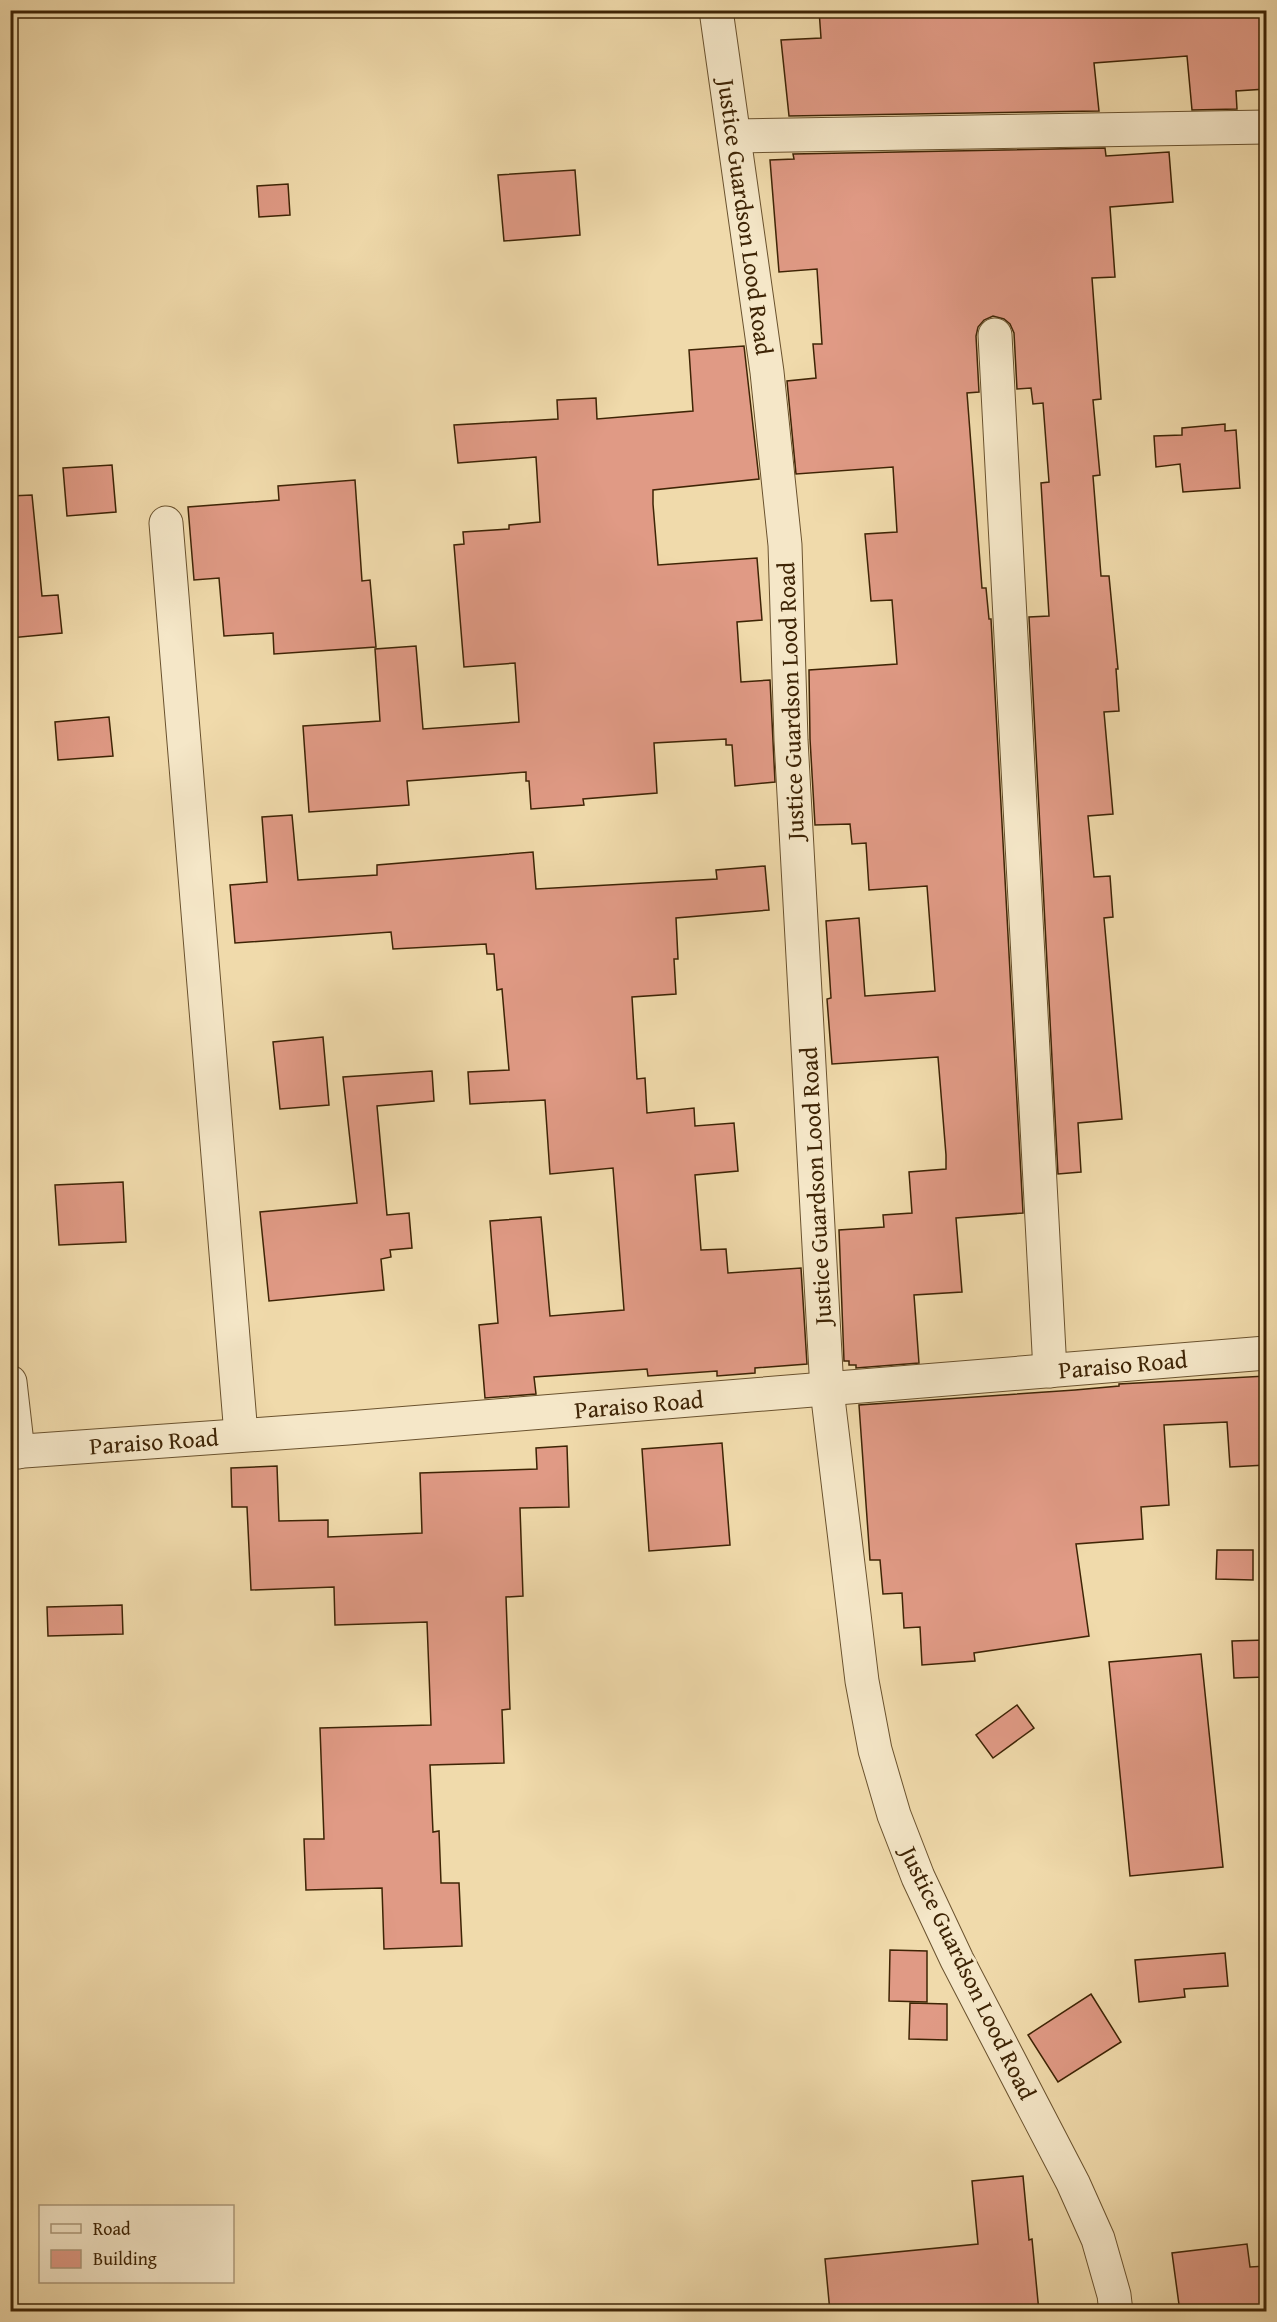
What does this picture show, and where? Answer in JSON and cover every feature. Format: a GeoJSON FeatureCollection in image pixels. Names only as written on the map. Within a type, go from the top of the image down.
{"type":"FeatureCollection","features":[{"type":"Feature","properties":{"kind":"street","name":"Justice Guardson Lood Road"},"geometry":{"type":"LineString","coordinates":[[716,10],[767,372],[785,545],[791,740],[827,1390],[862,1681],[875,1750],[894,1815],[918,1877],[957,1960],[1073,2183],[1098,2239],[1114,2295],[1116,2312]]}},
{"type":"Feature","properties":{"kind":"street"},"geometry":{"type":"LineString","coordinates":[[735,136],[1266,127]]}},
{"type":"Feature","properties":{"kind":"street"},"geometry":{"type":"LineString","coordinates":[[994,335],[1050,1371]]}},
{"type":"Feature","properties":{"kind":"street"},"geometry":{"type":"LineString","coordinates":[[166,523],[241,1436]]}},
{"type":"Feature","properties":{"kind":"street","name":"Paraiso Road"},"geometry":{"type":"LineString","coordinates":[[14,1452],[827,1390],[1266,1353]]}},
{"type":"Feature","properties":{"kind":"street"},"geometry":{"type":"LineString","coordinates":[[10,1382],[14,1452]]}},
{"type":"Feature","properties":{"kind":"building"},"geometry":{"type":"Polygon","coordinates":[[[819,10],[1266,10],[1266,89],[1236,91],[1237,109],[1192,110],[1187,56],[1094,63],[1099,111],[789,116],[781,40],[821,38],[819,10]]]}},
{"type":"Feature","properties":{"kind":"building"},"geometry":{"type":"Polygon","coordinates":[[[1105,148],[1106,156],[1169,152],[1173,202],[1110,207],[1115,277],[1092,278],[1101,399],[1093,400],[1100,475],[1093,476],[1101,576],[1109,576],[1118,669],[1116,669],[1119,711],[1104,712],[1113,814],[1088,816],[1094,877],[1110,876],[1113,917],[1104,918],[1122,1119],[1078,1123],[1081,1172],[1058,1174],[1029,617],[1049,616],[1041,483],[1049,482],[1043,403],[1033,404],[1031,388],[1017,389],[1014,333],[1010,324],[1004,319],[993,316],[984,320],[978,327],[976,336],[979,392],[967,393],[982,588],[986,588],[989,619],[991,619],[1023,1213],[956,1218],[962,1292],[914,1295],[919,1363],[856,1368],[856,1365],[849,1365],[849,1361],[844,1361],[839,1230],[884,1227],[883,1215],[912,1213],[909,1172],[946,1169],[946,1155],[938,1057],[832,1064],[827,999],[831,998],[826,921],[859,918],[865,996],[935,991],[927,886],[869,890],[866,843],[852,844],[850,824],[815,825],[809,670],[897,664],[892,600],[871,601],[865,534],[897,532],[893,467],[796,474],[787,381],[816,378],[813,344],[822,344],[817,269],[779,272],[770,160],[794,159],[793,154],[1105,148]]]}},
{"type":"Feature","properties":{"kind":"building"},"geometry":{"type":"Polygon","coordinates":[[[575,170],[580,235],[504,241],[498,175],[575,170]]]}},
{"type":"Feature","properties":{"kind":"building"},"geometry":{"type":"Polygon","coordinates":[[[288,184],[290,215],[259,217],[257,186],[288,184]]]}},
{"type":"Feature","properties":{"kind":"building"},"geometry":{"type":"Polygon","coordinates":[[[744,346],[759,479],[653,490],[653,504],[658,565],[757,558],[762,620],[737,622],[741,682],[770,680],[775,782],[735,786],[732,745],[726,745],[726,739],[654,743],[657,793],[583,799],[584,805],[531,809],[526,772],[407,781],[409,805],[309,812],[303,726],[380,721],[375,649],[416,646],[423,729],[519,722],[515,663],[464,667],[454,545],[464,544],[463,532],[509,529],[509,525],[540,522],[536,457],[458,463],[454,425],[558,419],[557,400],[596,398],[597,419],[693,411],[689,350],[744,346]]]}},
{"type":"Feature","properties":{"kind":"building"},"geometry":{"type":"Polygon","coordinates":[[[1225,424],[1225,431],[1236,430],[1240,488],[1183,492],[1180,464],[1156,467],[1154,436],[1182,435],[1182,428],[1225,424]]]}},
{"type":"Feature","properties":{"kind":"building"},"geometry":{"type":"Polygon","coordinates":[[[112,465],[116,512],[67,516],[63,468],[112,465]]]}},
{"type":"Feature","properties":{"kind":"building"},"geometry":{"type":"Polygon","coordinates":[[[355,480],[362,581],[370,580],[376,647],[274,654],[273,633],[224,636],[219,578],[194,580],[188,507],[279,500],[278,486],[355,480]]]}},
{"type":"Feature","properties":{"kind":"building"},"geometry":{"type":"Polygon","coordinates":[[[32,495],[42,596],[58,595],[62,633],[10,638],[10,496],[32,495]]]}},
{"type":"Feature","properties":{"kind":"building"},"geometry":{"type":"Polygon","coordinates":[[[109,717],[113,756],[58,760],[55,722],[109,717]]]}},
{"type":"Feature","properties":{"kind":"building"},"geometry":{"type":"Polygon","coordinates":[[[292,815],[298,880],[377,875],[377,865],[533,852],[536,889],[717,879],[716,870],[765,866],[769,910],[676,918],[678,959],[674,959],[676,994],[632,997],[637,1079],[645,1078],[647,1113],[694,1108],[695,1126],[734,1123],[738,1171],[695,1175],[701,1250],[726,1249],[728,1273],[801,1268],[807,1364],[755,1368],[755,1373],[717,1376],[717,1371],[648,1376],[647,1369],[534,1377],[536,1394],[485,1398],[479,1325],[498,1323],[490,1221],[541,1217],[550,1316],[624,1310],[613,1168],[550,1174],[545,1100],[470,1104],[468,1072],[509,1070],[502,989],[497,990],[494,954],[487,954],[486,944],[393,949],[391,932],[235,943],[230,885],[267,882],[262,817],[292,815]]]}},
{"type":"Feature","properties":{"kind":"building"},"geometry":{"type":"Polygon","coordinates":[[[323,1037],[329,1105],[280,1109],[273,1042],[323,1037]]]}},
{"type":"Feature","properties":{"kind":"building"},"geometry":{"type":"Polygon","coordinates":[[[432,1071],[434,1101],[377,1106],[387,1215],[409,1213],[412,1248],[390,1250],[391,1257],[381,1259],[384,1290],[269,1301],[260,1212],[357,1203],[343,1077],[432,1071]]]}},
{"type":"Feature","properties":{"kind":"building"},"geometry":{"type":"Polygon","coordinates":[[[123,1182],[126,1242],[59,1245],[55,1185],[123,1182]]]}},
{"type":"Feature","properties":{"kind":"building"},"geometry":{"type":"Polygon","coordinates":[[[1266,1376],[1266,1465],[1230,1467],[1227,1422],[1164,1425],[1169,1505],[1141,1507],[1143,1539],[1076,1544],[1089,1636],[974,1653],[975,1661],[922,1665],[920,1627],[904,1628],[902,1593],[883,1594],[880,1560],[870,1560],[859,1405],[1075,1390],[1119,1386],[1119,1384],[1266,1376]]]}},
{"type":"Feature","properties":{"kind":"building"},"geometry":{"type":"Polygon","coordinates":[[[722,1443],[730,1545],[649,1551],[642,1449],[722,1443]]]}},
{"type":"Feature","properties":{"kind":"building"},"geometry":{"type":"Polygon","coordinates":[[[567,1446],[569,1507],[520,1508],[523,1596],[506,1597],[510,1709],[502,1710],[504,1763],[430,1765],[433,1832],[439,1831],[441,1883],[459,1883],[462,1946],[384,1949],[382,1888],[306,1890],[304,1839],[324,1839],[320,1728],[431,1725],[427,1622],[335,1625],[334,1587],[251,1590],[247,1507],[232,1507],[231,1468],[277,1466],[279,1521],[328,1520],[328,1537],[422,1533],[420,1473],[537,1469],[536,1448],[567,1446]]]}},
{"type":"Feature","properties":{"kind":"building"},"geometry":{"type":"Polygon","coordinates":[[[1217,1550],[1253,1550],[1253,1580],[1216,1579],[1217,1550]]]}},
{"type":"Feature","properties":{"kind":"building"},"geometry":{"type":"Polygon","coordinates":[[[122,1605],[123,1634],[48,1636],[47,1607],[122,1605]]]}},
{"type":"Feature","properties":{"kind":"building"},"geometry":{"type":"Polygon","coordinates":[[[1266,1640],[1266,1677],[1234,1678],[1232,1641],[1266,1640]]]}},
{"type":"Feature","properties":{"kind":"building"},"geometry":{"type":"Polygon","coordinates":[[[1201,1654],[1223,1867],[1130,1876],[1109,1662],[1201,1654]]]}},
{"type":"Feature","properties":{"kind":"building"},"geometry":{"type":"Polygon","coordinates":[[[1017,1705],[1034,1728],[993,1758],[976,1735],[1017,1705]]]}},
{"type":"Feature","properties":{"kind":"building"},"geometry":{"type":"Polygon","coordinates":[[[890,1950],[927,1951],[927,2002],[889,2001],[890,1950]]]}},
{"type":"Feature","properties":{"kind":"building"},"geometry":{"type":"Polygon","coordinates":[[[1225,1953],[1228,1986],[1184,1989],[1185,1997],[1139,2002],[1135,1960],[1225,1953]]]}},
{"type":"Feature","properties":{"kind":"building"},"geometry":{"type":"Polygon","coordinates":[[[1091,1994],[1121,2042],[1058,2082],[1028,2035],[1091,1994]]]}},
{"type":"Feature","properties":{"kind":"building"},"geometry":{"type":"Polygon","coordinates":[[[910,2003],[947,2004],[947,2040],[909,2039],[910,2003]]]}},
{"type":"Feature","properties":{"kind":"building"},"geometry":{"type":"Polygon","coordinates":[[[1023,2176],[1039,2312],[830,2312],[825,2259],[978,2244],[972,2181],[1023,2176]]]}},
{"type":"Feature","properties":{"kind":"building"},"geometry":{"type":"Polygon","coordinates":[[[1247,2244],[1250,2267],[1266,2266],[1266,2308],[1243,2312],[1180,2312],[1172,2253],[1247,2244]]]}}]}
